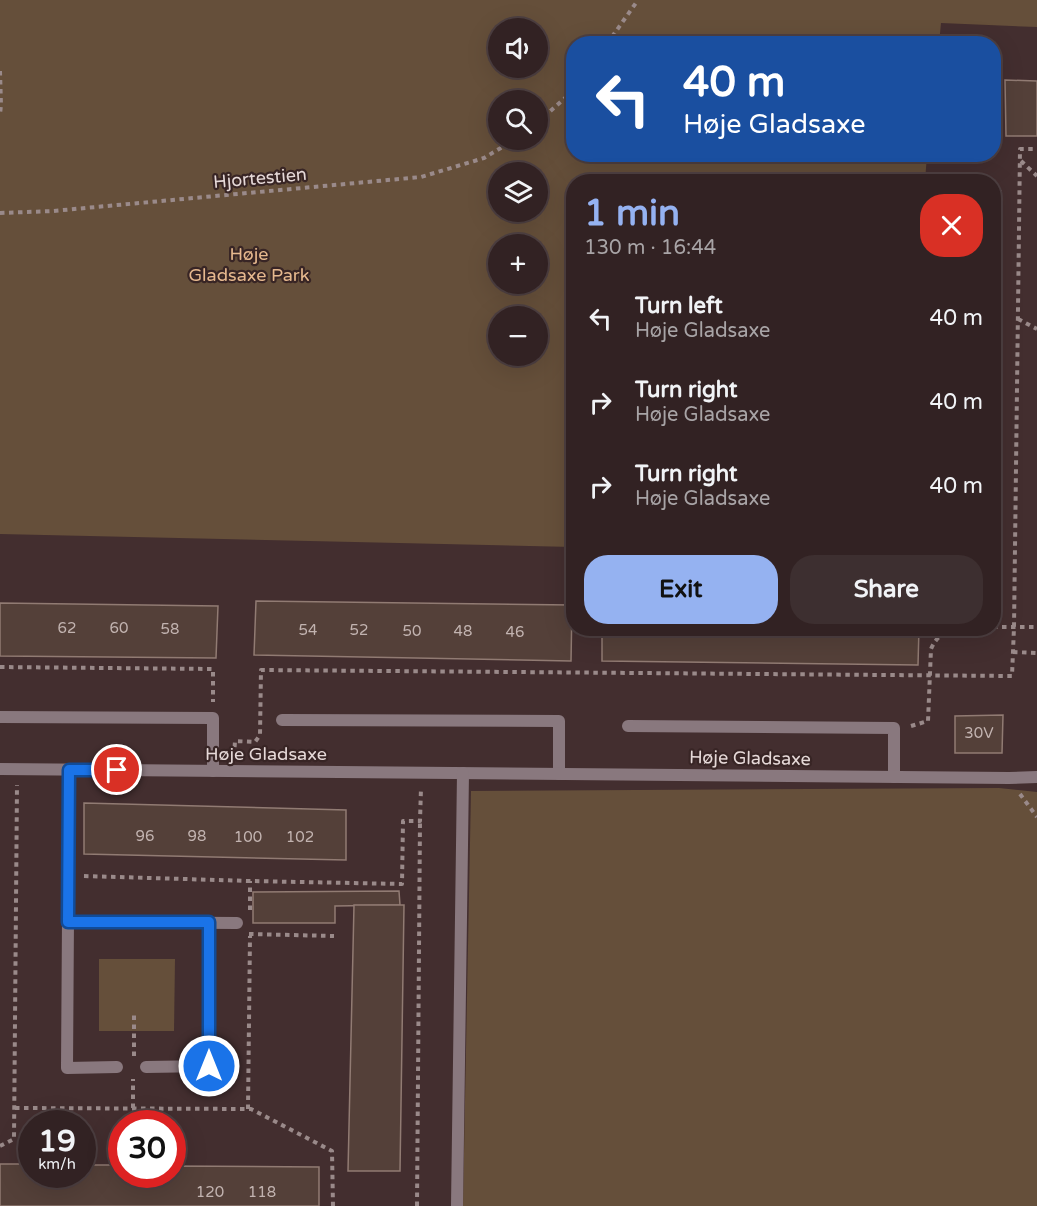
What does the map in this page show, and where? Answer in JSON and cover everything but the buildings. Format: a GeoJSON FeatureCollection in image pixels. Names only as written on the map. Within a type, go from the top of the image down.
{"type":"FeatureCollection","features":[{"type":"Feature","properties":{"kind":"street"},"geometry":{"type":"LineString","coordinates":[[0,717],[213,718],[213,771]]}},
{"type":"Feature","properties":{"kind":"street"},"geometry":{"type":"LineString","coordinates":[[282,720],[559,721],[559,774]]}},
{"type":"Feature","properties":{"kind":"street"},"geometry":{"type":"LineString","coordinates":[[628,726],[894,728],[894,777]]}},
{"type":"Feature","properties":{"kind":"street","name":"Høje Gladsaxe"},"geometry":{"type":"LineString","coordinates":[[0,769],[1037,777]]}},
{"type":"Feature","properties":{"kind":"street"},"geometry":{"type":"LineString","coordinates":[[69,770],[67,1068],[117,1066]]}},
{"type":"Feature","properties":{"kind":"street"},"geometry":{"type":"LineString","coordinates":[[457,1206],[463,773]]}},
{"type":"Feature","properties":{"kind":"street"},"geometry":{"type":"LineString","coordinates":[[68,922],[237,923]]}},
{"type":"Feature","properties":{"kind":"street"},"geometry":{"type":"LineString","coordinates":[[146,1067],[209,1066],[209,922]]}},
{"type":"Feature","properties":{"kind":"path"},"geometry":{"type":"LineString","coordinates":[[613,36],[638,0]]}},
{"type":"Feature","properties":{"kind":"path"},"geometry":{"type":"LineString","coordinates":[[0,71],[0,114]]}},
{"type":"Feature","properties":{"kind":"path"},"geometry":{"type":"LineString","coordinates":[[548,113],[566,97]]}},
{"type":"Feature","properties":{"kind":"path"},"geometry":{"type":"LineString","coordinates":[[234,771],[235,741],[255,742],[260,735],[261,670],[1012,676],[1020,149],[1037,150]]}},
{"type":"Feature","properties":{"kind":"path","name":"Hjortestien"},"geometry":{"type":"LineString","coordinates":[[0,213],[53,211],[421,177],[484,158],[497,150]]}},
{"type":"Feature","properties":{"kind":"path"},"geometry":{"type":"LineString","coordinates":[[1020,160],[1037,176]]}},
{"type":"Feature","properties":{"kind":"path"},"geometry":{"type":"LineString","coordinates":[[1017,319],[1037,329]]}},
{"type":"Feature","properties":{"kind":"path"},"geometry":{"type":"LineString","coordinates":[[1001,627],[1037,627]]}},
{"type":"Feature","properties":{"kind":"path"},"geometry":{"type":"LineString","coordinates":[[894,731],[928,720],[931,649],[940,636]]}},
{"type":"Feature","properties":{"kind":"path"},"geometry":{"type":"LineString","coordinates":[[1013,652],[1037,653]]}},
{"type":"Feature","properties":{"kind":"path"},"geometry":{"type":"LineString","coordinates":[[0,667],[213,669],[213,718]]}},
{"type":"Feature","properties":{"kind":"path"},"geometry":{"type":"LineString","coordinates":[[0,1144],[14,1139],[17,770]]}},
{"type":"Feature","properties":{"kind":"path"},"geometry":{"type":"LineString","coordinates":[[417,1206],[421,773]]}},
{"type":"Feature","properties":{"kind":"path"},"geometry":{"type":"LineString","coordinates":[[1009,778],[1037,818]]}},
{"type":"Feature","properties":{"kind":"path"},"geometry":{"type":"LineString","coordinates":[[68,875],[402,884],[403,821],[420,821]]}},
{"type":"Feature","properties":{"kind":"path"},"geometry":{"type":"LineString","coordinates":[[250,881],[250,914]]}},
{"type":"Feature","properties":{"kind":"path"},"geometry":{"type":"LineString","coordinates":[[237,923],[250,935],[334,936]]}},
{"type":"Feature","properties":{"kind":"path"},"geometry":{"type":"LineString","coordinates":[[248,1109],[250,924]]}},
{"type":"Feature","properties":{"kind":"path"},"geometry":{"type":"LineString","coordinates":[[15,1108],[251,1109],[332,1151],[333,1206]]}},
{"type":"Feature","properties":{"kind":"green space","name":"Høje Gladsaxe Park"},"geometry":{"type":"Polygon","coordinates":[[[0,0],[1037,0],[1037,27],[941,23],[940,36],[566,36],[566,162],[926,162],[926,174],[566,174],[566,547],[0,534],[0,0]]]}},
{"type":"Feature","properties":{"kind":"green space"},"geometry":{"type":"Polygon","coordinates":[[[999,788],[1037,792],[1037,1206],[463,1206],[471,791],[999,788]]]}},
{"type":"Feature","properties":{"kind":"green space"},"geometry":{"type":"Polygon","coordinates":[[[99,959],[175,959],[174,1031],[99,1031],[99,959]]]}},
{"type":"Feature","properties":{"kind":"route"},"geometry":{"type":"LineString","coordinates":[[117,770],[69,770],[68,922],[209,922],[209,1066]]}}]}
